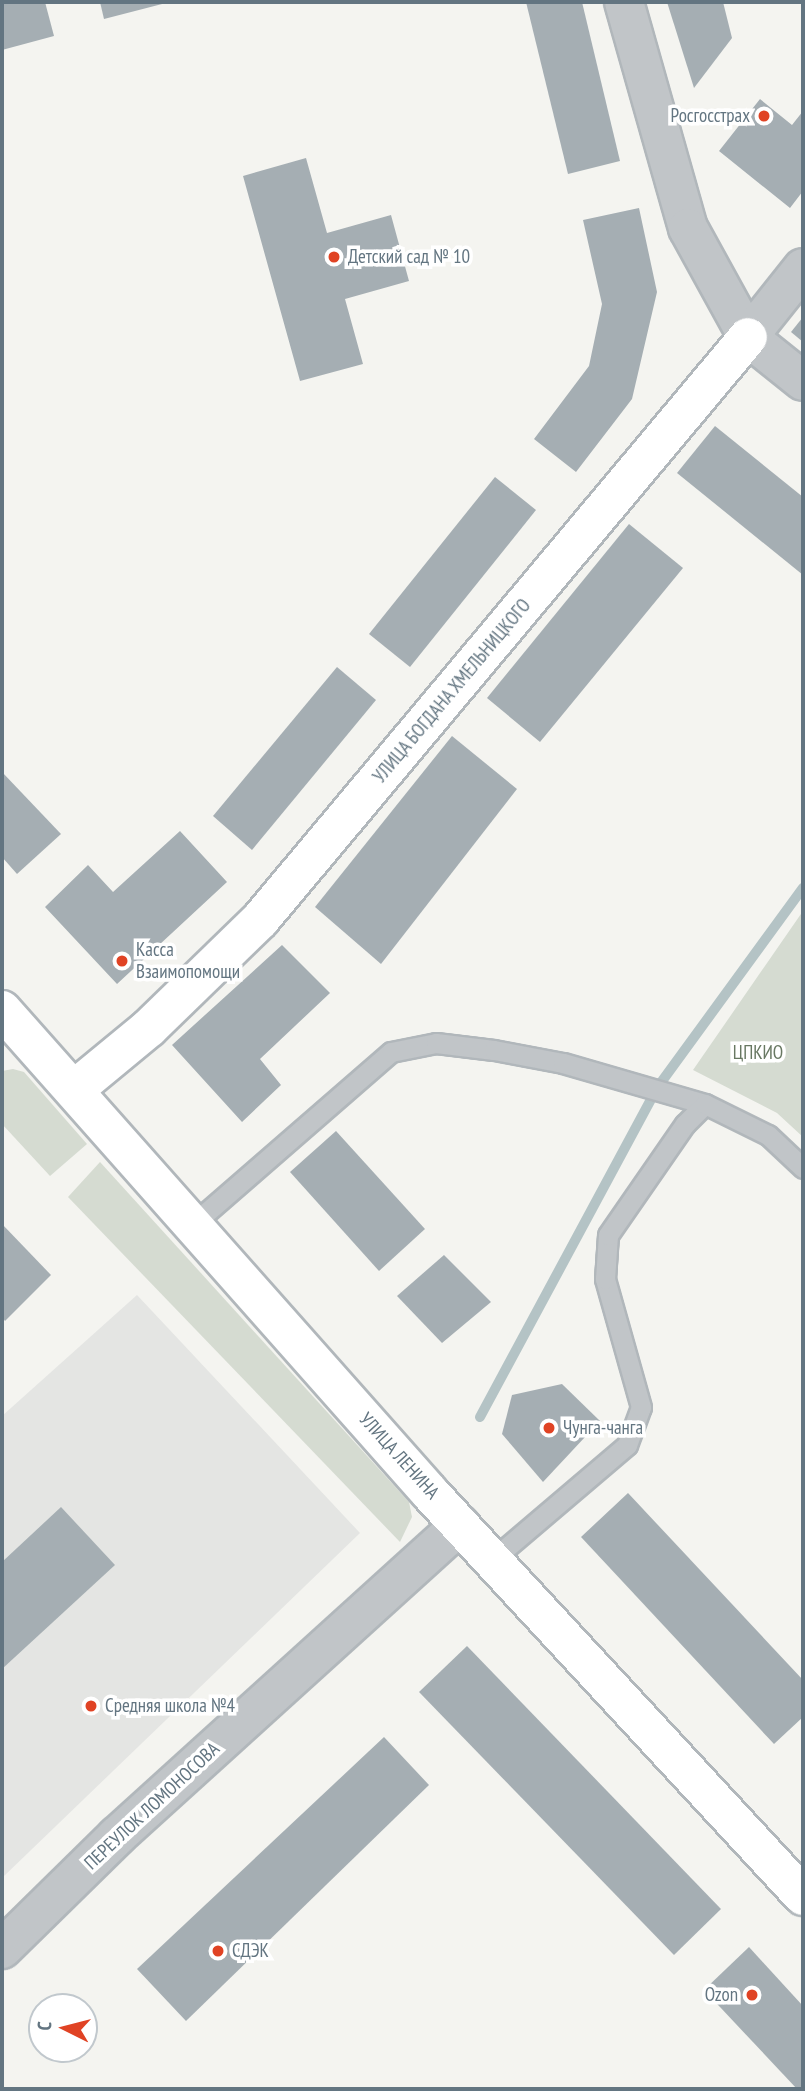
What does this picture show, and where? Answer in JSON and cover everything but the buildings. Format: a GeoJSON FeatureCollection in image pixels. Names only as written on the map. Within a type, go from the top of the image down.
{"type":"FeatureCollection","features":[{"type":"Feature","properties":{"kind":"street"},"geometry":{"type":"LineString","coordinates":[[624,2],[688,228],[748,338],[803,381]]}},
{"type":"Feature","properties":{"kind":"street","name":"УЛИЦА БОГДАНА ХМЕЛЬНИЦКОГО"},"geometry":{"type":"LineString","coordinates":[[75,1089],[149,1028],[260,920],[748,338],[803,268]]}},
{"type":"Feature","properties":{"kind":"street","name":"УЛИЦА ЛЕНИНА"},"geometry":{"type":"LineString","coordinates":[[2,1010],[460,1525],[803,1896]]}},
{"type":"Feature","properties":{"kind":"street","name":"ПЕРЕУЛОК ЛОМОНОСОВА"},"geometry":{"type":"LineString","coordinates":[[2,1949],[117,1836],[460,1525]]}},
{"type":"Feature","properties":{"kind":"lane"},"geometry":{"type":"LineString","coordinates":[[193,1224],[391,1052],[436,1042],[564,1063],[705,1104],[768,1135],[803,1168]]}},
{"type":"Feature","properties":{"kind":"lane"},"geometry":{"type":"LineString","coordinates":[[493,1559],[627,1445],[641,1407],[605,1279],[608,1235],[685,1124],[705,1104]]}},
{"type":"Feature","properties":{"kind":"shaded area","name":"Средняя школа №4"},"geometry":{"type":"Polygon","coordinates":[[[137,1295],[360,1533],[2,1878],[2,1416],[137,1295]]]}},
{"type":"Feature","properties":{"kind":"green space","name":"ЦПКИО"},"geometry":{"type":"Polygon","coordinates":[[[803,911],[803,1137],[777,1113],[693,1070],[803,911]]]}},
{"type":"Feature","properties":{"kind":"green space"},"geometry":{"type":"Polygon","coordinates":[[[13,1069],[24,1072],[87,1144],[50,1176],[2,1124],[2,1071],[13,1069]]]}},
{"type":"Feature","properties":{"kind":"green space"},"geometry":{"type":"Polygon","coordinates":[[[100,1162],[409,1502],[412,1517],[400,1542],[68,1197],[100,1162]]]}},
{"type":"Feature","properties":{"kind":"waterway"},"geometry":{"type":"LineString","coordinates":[[480,1417],[657,1088],[803,888]]}},
{"type":"Feature","properties":{"kind":"place","name":"Росгосстрах"},"geometry":{"type":"Point","coordinates":[764,116]}},
{"type":"Feature","properties":{"kind":"place","name":"Детский сад № 10"},"geometry":{"type":"Point","coordinates":[334,257]}},
{"type":"Feature","properties":{"kind":"place","name":"Касса Взаимопомощи"},"geometry":{"type":"Point","coordinates":[122,961]}},
{"type":"Feature","properties":{"kind":"place","name":"Чунга-чанга"},"geometry":{"type":"Point","coordinates":[549,1428]}},
{"type":"Feature","properties":{"kind":"place","name":"Средняя школа №4"},"geometry":{"type":"Point","coordinates":[91,1706]}},
{"type":"Feature","properties":{"kind":"place","name":"СДЭК"},"geometry":{"type":"Point","coordinates":[218,1951]}},
{"type":"Feature","properties":{"kind":"place","name":"Ozon"},"geometry":{"type":"Point","coordinates":[752,1995]}}]}
